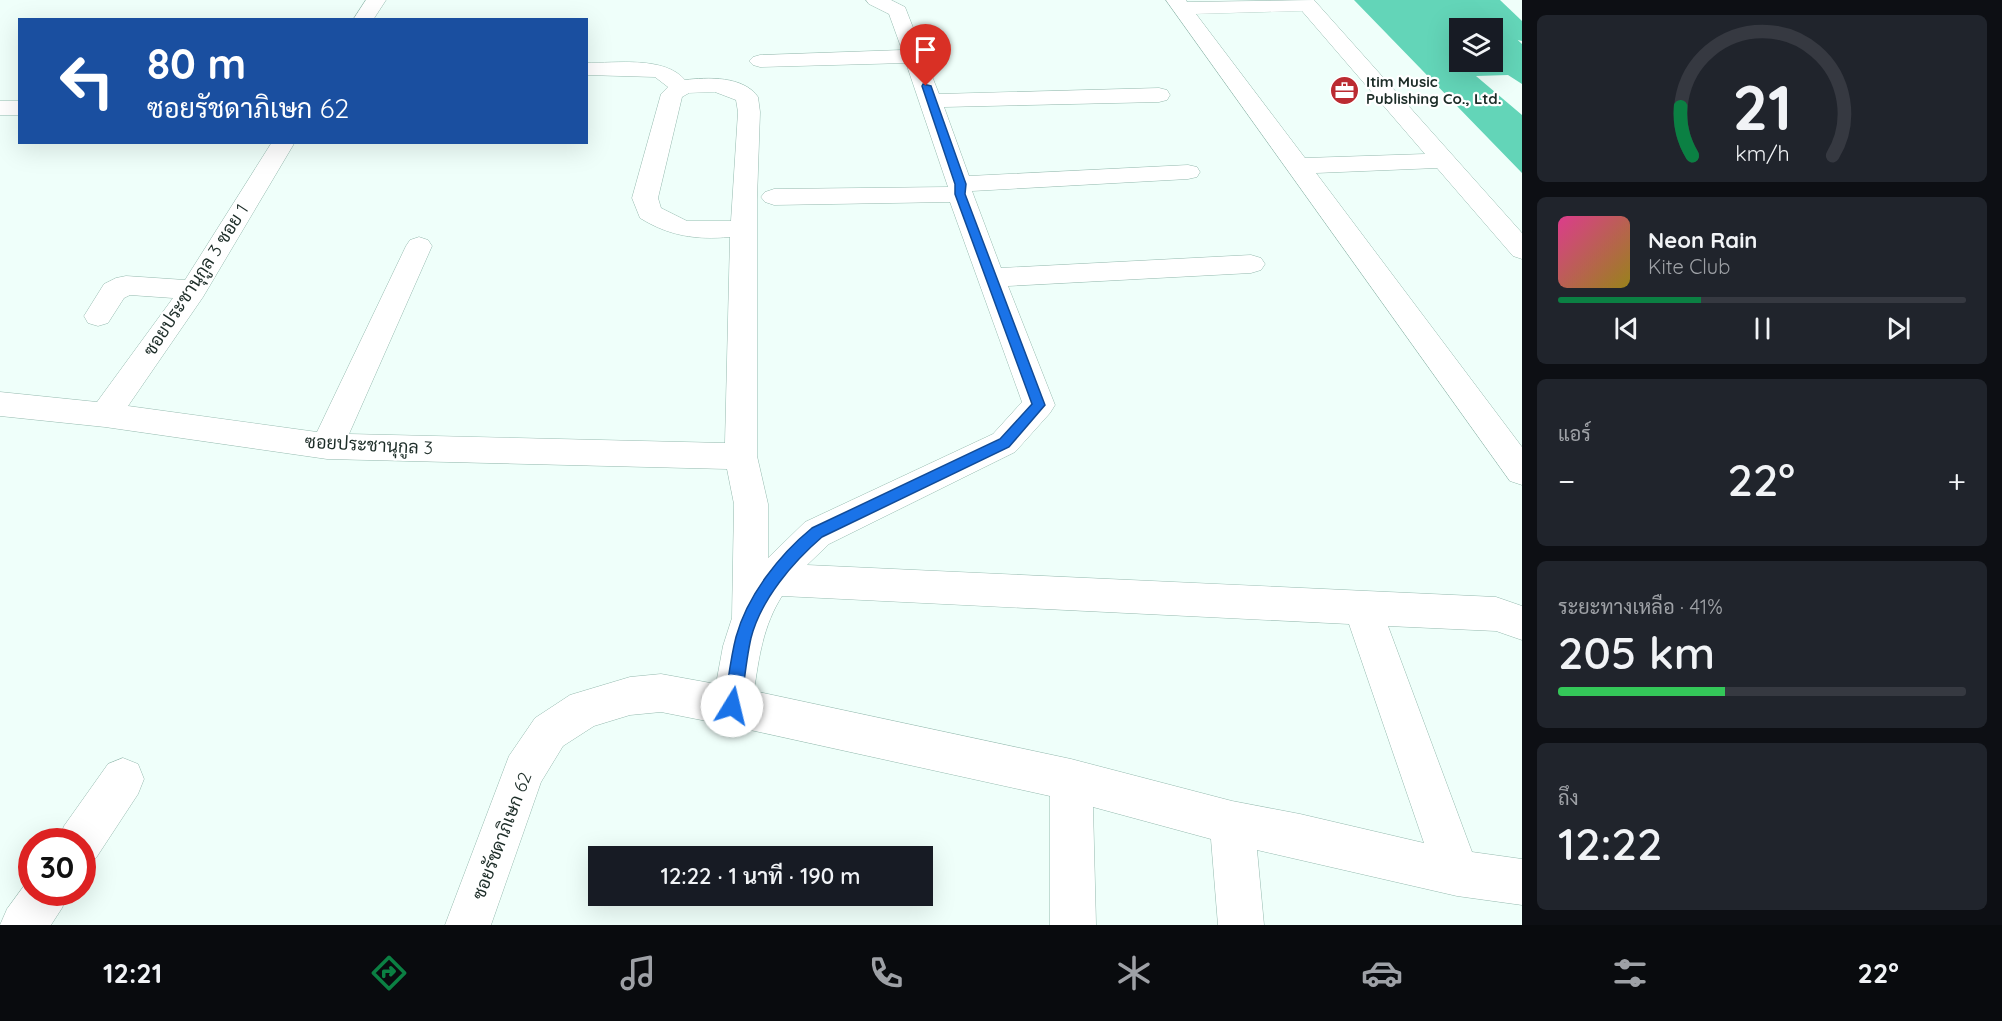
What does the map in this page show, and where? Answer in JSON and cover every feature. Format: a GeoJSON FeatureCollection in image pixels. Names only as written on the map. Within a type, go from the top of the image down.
{"type":"FeatureCollection","features":[{"type":"Feature","properties":{"kind":"street"},"geometry":{"type":"LineString","coordinates":[[364,18],[376,0]]}},
{"type":"Feature","properties":{"kind":"street"},"geometry":{"type":"LineString","coordinates":[[732,706],[743,639],[750,618],[796,550],[817,532],[1004,443],[1039,405],[991,278],[932,101],[898,11],[876,0]]}},
{"type":"Feature","properties":{"kind":"street"},"geometry":{"type":"LineString","coordinates":[[1179,4],[1305,2],[1522,250]]}},
{"type":"Feature","properties":{"kind":"street"},"geometry":{"type":"LineString","coordinates":[[1179,4],[1519,465]]}},
{"type":"Feature","properties":{"kind":"street"},"geometry":{"type":"LineString","coordinates":[[760,61],[915,56]]}},
{"type":"Feature","properties":{"kind":"street"},"geometry":{"type":"LineString","coordinates":[[588,69],[659,71],[671,77],[680,88]]}},
{"type":"Feature","properties":{"kind":"street"},"geometry":{"type":"LineString","coordinates":[[744,228],[698,231],[668,225],[649,212],[645,198],[672,94],[680,88],[701,84],[735,88],[747,98],[749,112],[744,228],[741,456],[751,504],[750,618]]}},
{"type":"Feature","properties":{"kind":"street"},"geometry":{"type":"LineString","coordinates":[[932,101],[1159,95]]}},
{"type":"Feature","properties":{"kind":"street"},"geometry":{"type":"LineString","coordinates":[[0,108],[18,108]]}},
{"type":"Feature","properties":{"kind":"street","name":"ซอยประชานุกูล 3 ซอย 1"},"geometry":{"type":"LineString","coordinates":[[105,415],[193,290],[283,144]]}},
{"type":"Feature","properties":{"kind":"street"},"geometry":{"type":"LineString","coordinates":[[1298,166],[1445,161]]}},
{"type":"Feature","properties":{"kind":"street"},"geometry":{"type":"LineString","coordinates":[[774,197],[960,189],[1188,172]]}},
{"type":"Feature","properties":{"kind":"street"},"geometry":{"type":"LineString","coordinates":[[327,446],[419,246]]}},
{"type":"Feature","properties":{"kind":"street"},"geometry":{"type":"LineString","coordinates":[[991,278],[1251,264]]}},
{"type":"Feature","properties":{"kind":"street"},"geometry":{"type":"LineString","coordinates":[[98,316],[114,291],[126,285],[193,290]]}},
{"type":"Feature","properties":{"kind":"street","name":"ซอยประชานุกูล 3"},"geometry":{"type":"LineString","coordinates":[[0,405],[105,415],[327,446],[741,456]]}},
{"type":"Feature","properties":{"kind":"street"},"geometry":{"type":"LineString","coordinates":[[774,580],[1363,609],[1514,611]]}},
{"type":"Feature","properties":{"kind":"street"},"geometry":{"type":"LineString","coordinates":[[1363,609],[1457,873]]}},
{"type":"Feature","properties":{"kind":"street","name":"ซอยรัชดาภิเษก 62"},"geometry":{"type":"LineString","coordinates":[[468,925],[524,771],[549,732],[584,710],[630,696],[661,693],[732,706],[1071,780],[1232,823],[1300,836],[1457,873],[1522,882]]}},
{"type":"Feature","properties":{"kind":"street"},"geometry":{"type":"LineString","coordinates":[[90,828],[123,779]]}},
{"type":"Feature","properties":{"kind":"street"},"geometry":{"type":"LineString","coordinates":[[1071,780],[1073,925]]}},
{"type":"Feature","properties":{"kind":"street"},"geometry":{"type":"LineString","coordinates":[[1232,823],[1241,925]]}},
{"type":"Feature","properties":{"kind":"street"},"geometry":{"type":"LineString","coordinates":[[23,925],[36,906]]}},
{"type":"Feature","properties":{"kind":"green space"},"geometry":{"type":"Polygon","coordinates":[[[1354,0],[1475,0],[1494,18],[1449,18],[1449,72],[1503,72],[1503,26],[1522,44],[1522,84],[1508,75],[1476,76],[1522,115],[1522,173],[1354,0]]]}},
{"type":"Feature","properties":{"kind":"waterway"},"geometry":{"type":"LineString","coordinates":[[1486,0],[1522,34]]}},
{"type":"Feature","properties":{"kind":"place","name":"Itim Music Publishing Co., Ltd."},"geometry":{"type":"Point","coordinates":[1345,91]}},
{"type":"Feature","properties":{"kind":"route"},"geometry":{"type":"LineString","coordinates":[[732,706],[743,639],[750,618],[796,550],[817,532],[1004,443],[1039,405],[960,194],[960,184],[926,86]]}}]}
